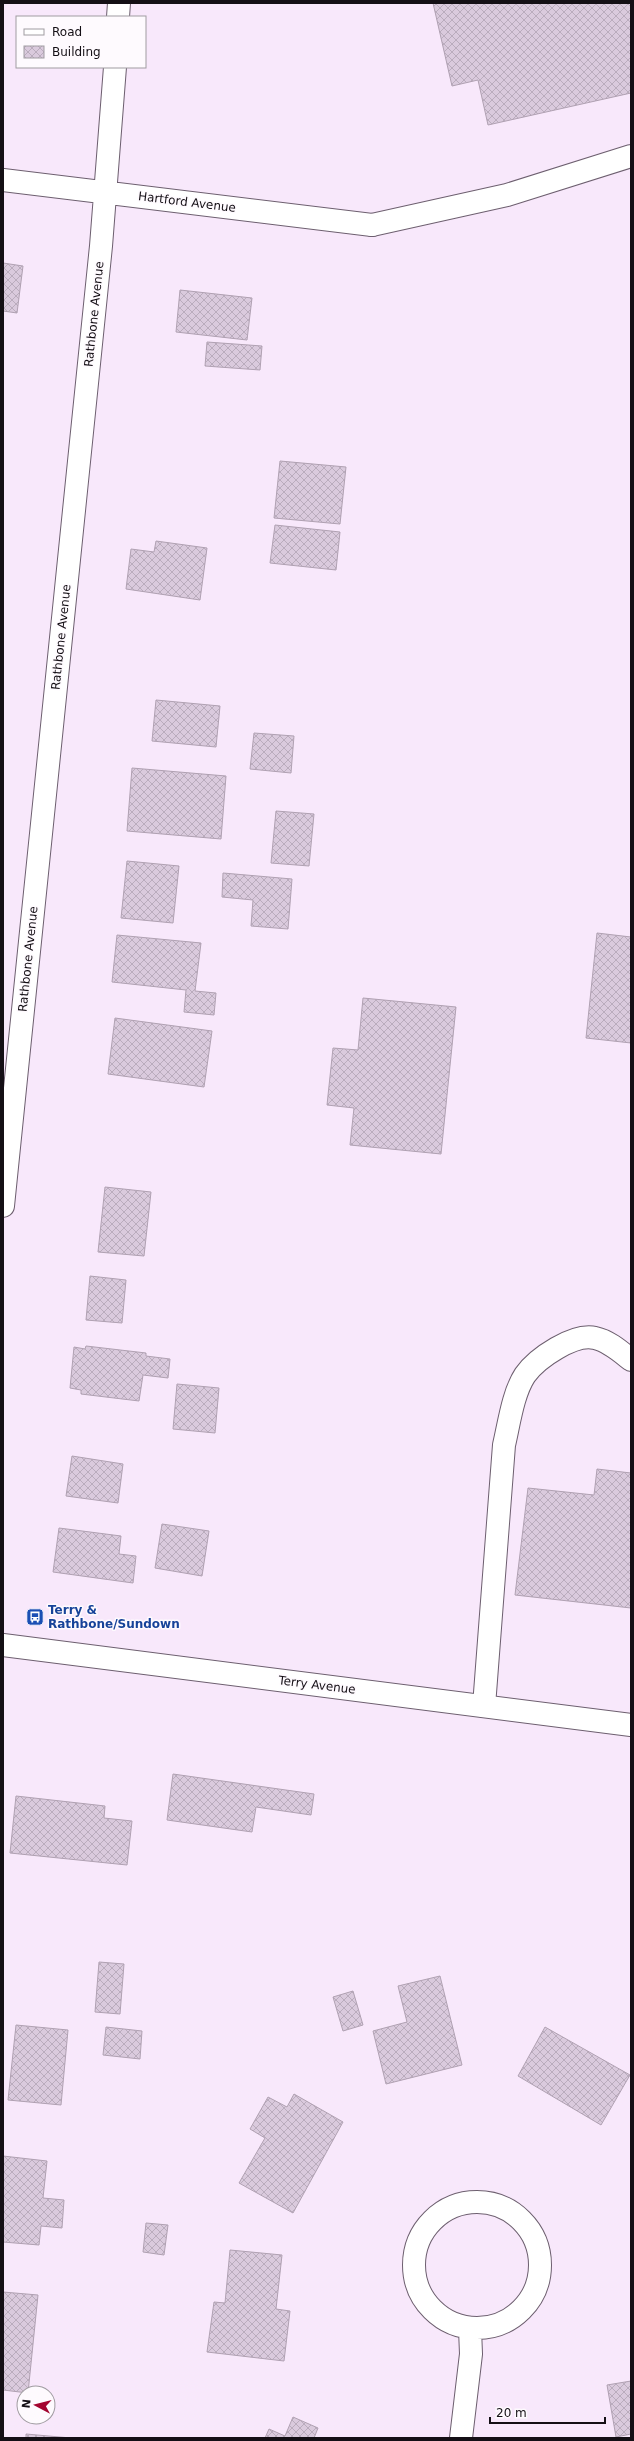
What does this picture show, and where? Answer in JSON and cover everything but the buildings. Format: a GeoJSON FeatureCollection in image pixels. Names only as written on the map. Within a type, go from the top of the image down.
{"type":"FeatureCollection","features":[{"type":"Feature","properties":{"kind":"street"},"geometry":{"type":"LineString","coordinates":[[118,16],[119,3]]}},
{"type":"Feature","properties":{"kind":"street","name":"Rathbone Avenue"},"geometry":{"type":"LineString","coordinates":[[3,1206],[106,192],[115,68]]}},
{"type":"Feature","properties":{"kind":"street","name":"Hartford Avenue"},"geometry":{"type":"LineString","coordinates":[[3,180],[372,225],[507,196],[631,156]]}},
{"type":"Feature","properties":{"kind":"street"},"geometry":{"type":"LineString","coordinates":[[484,1706],[504,1445],[512,1408],[525,1375],[548,1353],[572,1341],[595,1337],[617,1348],[631,1360]]}},
{"type":"Feature","properties":{"kind":"street","name":"Terry Avenue"},"geometry":{"type":"LineString","coordinates":[[3,1645],[631,1725]]}},
{"type":"Feature","properties":{"kind":"street"},"geometry":{"type":"LineString","coordinates":[[482,2201],[501,2206],[515,2214],[534,2235],[541,2259],[538,2283],[529,2304],[516,2316],[496,2327],[470,2329],[455,2325],[440,2317],[425,2302],[415,2280],[415,2254],[423,2231],[438,2215],[463,2203],[482,2201]]}},
{"type":"Feature","properties":{"kind":"street"},"geometry":{"type":"LineString","coordinates":[[461,2438],[471,2354],[470,2329]]}},
{"type":"Feature","properties":{"kind":"place","name":"Terry & Rathbone/Sundown"},"geometry":{"type":"Point","coordinates":[35,1617]}}]}
